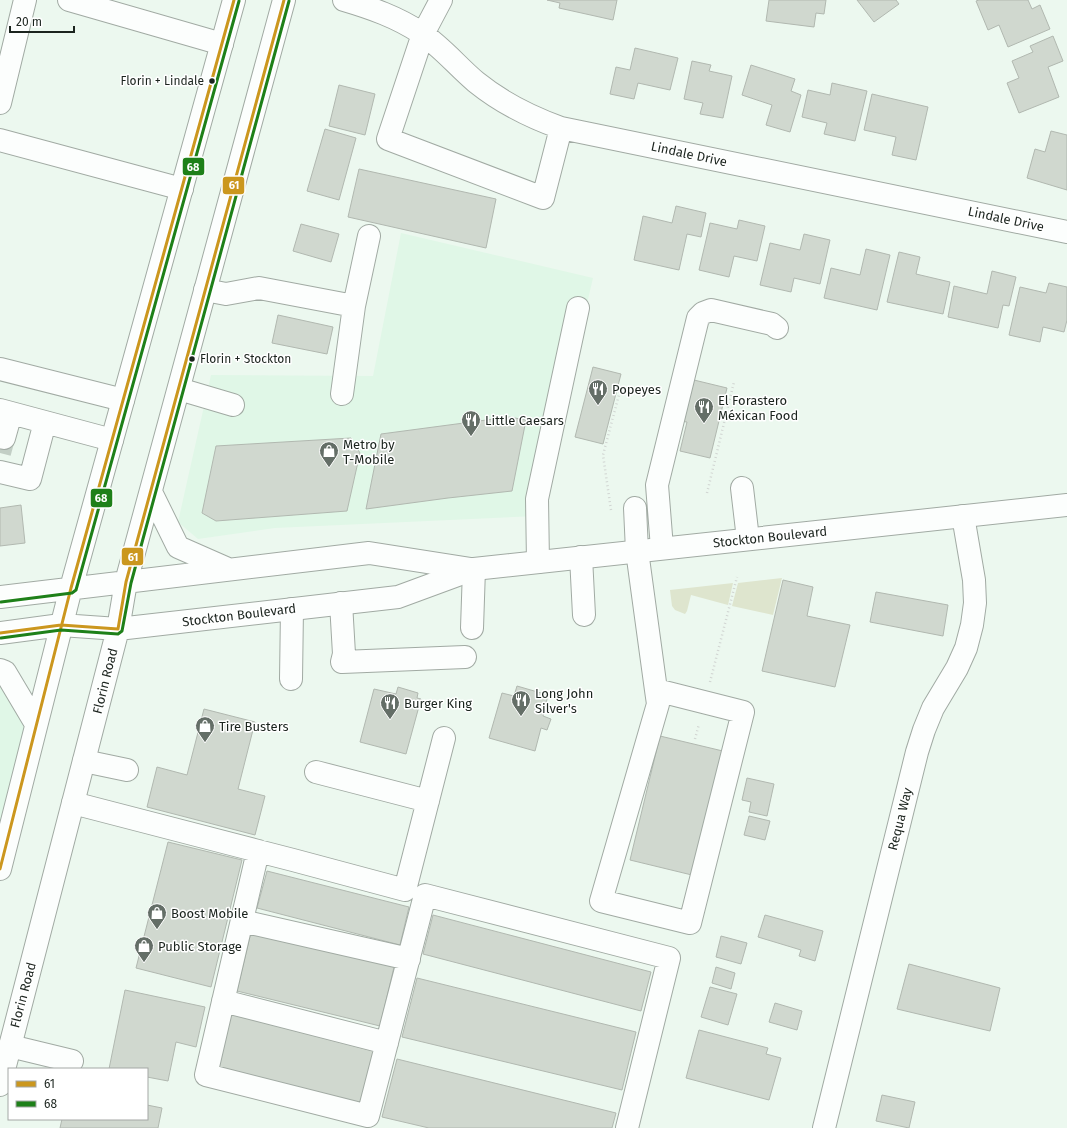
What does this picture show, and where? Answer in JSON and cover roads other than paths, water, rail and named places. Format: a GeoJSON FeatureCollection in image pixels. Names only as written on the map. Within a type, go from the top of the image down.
{"type":"FeatureCollection","features":[{"type":"Feature","properties":{"kind":"main road"},"geometry":{"type":"LineString","coordinates":[[0,103],[25,0]]}},
{"type":"Feature","properties":{"kind":"main road"},"geometry":{"type":"LineString","coordinates":[[69,0],[222,44]]}},
{"type":"Feature","properties":{"kind":"main road"},"geometry":{"type":"LineString","coordinates":[[0,869],[61,625],[234,0]]}},
{"type":"Feature","properties":{"kind":"main road","name":"Florin Road"},"geometry":{"type":"LineString","coordinates":[[0,1085],[118,630],[126,582],[284,0]]}},
{"type":"Feature","properties":{"kind":"main road","name":"Lindale Drive"},"geometry":{"type":"LineString","coordinates":[[344,0],[383,12],[404,22],[423,34],[494,96],[515,109],[561,128],[1067,232]]}},
{"type":"Feature","properties":{"kind":"main road"},"geometry":{"type":"LineString","coordinates":[[441,0],[423,34],[388,139],[543,198],[561,128]]}},
{"type":"Feature","properties":{"kind":"main road"},"geometry":{"type":"LineString","coordinates":[[0,140],[182,189]]}},
{"type":"Feature","properties":{"kind":"main road"},"geometry":{"type":"LineString","coordinates":[[342,394],[354,306],[369,236]]}},
{"type":"Feature","properties":{"kind":"main road"},"geometry":{"type":"LineString","coordinates":[[205,290],[226,294],[259,288],[354,306]]}},
{"type":"Feature","properties":{"kind":"main road"},"geometry":{"type":"LineString","coordinates":[[538,562],[536,499],[578,308]]}},
{"type":"Feature","properties":{"kind":"main road"},"geometry":{"type":"LineString","coordinates":[[662,548],[657,485],[698,318],[703,313],[711,310],[772,324],[777,328]]}},
{"type":"Feature","properties":{"kind":"main road"},"geometry":{"type":"LineString","coordinates":[[0,369],[123,400]]}},
{"type":"Feature","properties":{"kind":"main road"},"geometry":{"type":"LineString","coordinates":[[179,389],[233,405]]}},
{"type":"Feature","properties":{"kind":"main road"},"geometry":{"type":"LineString","coordinates":[[4,438],[6,411],[112,440]]}},
{"type":"Feature","properties":{"kind":"main road"},"geometry":{"type":"LineString","coordinates":[[0,472],[30,479],[45,422]]}},
{"type":"Feature","properties":{"kind":"main road"},"geometry":{"type":"LineString","coordinates":[[742,488],[748,539]]}},
{"type":"Feature","properties":{"kind":"main road"},"geometry":{"type":"LineString","coordinates":[[151,492],[178,547],[229,570]]}},
{"type":"Feature","properties":{"kind":"main road","name":"Stockton Boulevard"},"geometry":{"type":"LineString","coordinates":[[0,633],[61,625],[118,630],[398,597],[474,569],[1067,504]]}},
{"type":"Feature","properties":{"kind":"main road"},"geometry":{"type":"LineString","coordinates":[[635,508],[637,551],[656,690],[658,704],[602,901],[690,923],[743,712],[656,690]]}},
{"type":"Feature","properties":{"kind":"main road","name":"Requa Way"},"geometry":{"type":"LineString","coordinates":[[824,1128],[917,752],[924,730],[934,708],[957,668],[966,648],[972,626],[974,580],[963,516]]}},
{"type":"Feature","properties":{"kind":"main road","name":"Stockton Boulevard"},"geometry":{"type":"LineString","coordinates":[[0,596],[369,553],[474,569]]}},
{"type":"Feature","properties":{"kind":"main road"},"geometry":{"type":"LineString","coordinates":[[581,557],[584,615]]}},
{"type":"Feature","properties":{"kind":"main road"},"geometry":{"type":"LineString","coordinates":[[472,628],[474,569]]}},
{"type":"Feature","properties":{"kind":"main road"},"geometry":{"type":"LineString","coordinates":[[341,603],[344,654],[342,662],[465,657]]}},
{"type":"Feature","properties":{"kind":"main road"},"geometry":{"type":"LineString","coordinates":[[291,679],[292,609]]}},
{"type":"Feature","properties":{"kind":"main road"},"geometry":{"type":"LineString","coordinates":[[0,670],[5,672],[36,724]]}},
{"type":"Feature","properties":{"kind":"main road"},"geometry":{"type":"LineString","coordinates":[[73,803],[300,861],[404,890],[444,738]]}},
{"type":"Feature","properties":{"kind":"main road"},"geometry":{"type":"LineString","coordinates":[[84,761],[127,770]]}},
{"type":"Feature","properties":{"kind":"main road"},"geometry":{"type":"LineString","coordinates":[[316,772],[428,801]]}},
{"type":"Feature","properties":{"kind":"main road"},"geometry":{"type":"LineString","coordinates":[[258,851],[206,1075],[367,1122],[425,895],[670,958],[627,1128]]}},
{"type":"Feature","properties":{"kind":"main road"},"geometry":{"type":"LineString","coordinates":[[242,921],[409,959]]}},
{"type":"Feature","properties":{"kind":"main road"},"geometry":{"type":"LineString","coordinates":[[223,1001],[387,1043]]}},
{"type":"Feature","properties":{"kind":"main road"},"geometry":{"type":"LineString","coordinates":[[10,1046],[72,1061]]}},
{"type":"Feature","properties":{"kind":"tunnel"},"geometry":{"type":"LineString","coordinates":[[0,453],[4,438]]}},
{"type":"Feature","properties":{"kind":"place","name":"Florin + Lindale"},"geometry":{"type":"Point","coordinates":[212,81]}},
{"type":"Feature","properties":{"kind":"place","name":"Florin + Stockton"},"geometry":{"type":"Point","coordinates":[192,359]}},
{"type":"Feature","properties":{"kind":"place","name":"Popeyes"},"geometry":{"type":"Point","coordinates":[598,406]}},
{"type":"Feature","properties":{"kind":"place","name":"El Forastero Méxican Food"},"geometry":{"type":"Point","coordinates":[704,424]}},
{"type":"Feature","properties":{"kind":"place","name":"Little Caesars"},"geometry":{"type":"Point","coordinates":[471,437]}},
{"type":"Feature","properties":{"kind":"place","name":"Metro by T-Mobile"},"geometry":{"type":"Point","coordinates":[329,468]}},
{"type":"Feature","properties":{"kind":"place","name":"Long John Silver's"},"geometry":{"type":"Point","coordinates":[521,717]}},
{"type":"Feature","properties":{"kind":"place","name":"Burger King"},"geometry":{"type":"Point","coordinates":[390,720]}},
{"type":"Feature","properties":{"kind":"place","name":"Tire Busters"},"geometry":{"type":"Point","coordinates":[205,743]}},
{"type":"Feature","properties":{"kind":"place","name":"Boost Mobile"},"geometry":{"type":"Point","coordinates":[157,930]}},
{"type":"Feature","properties":{"kind":"place","name":"Public Storage"},"geometry":{"type":"Point","coordinates":[144,963]}}]}
